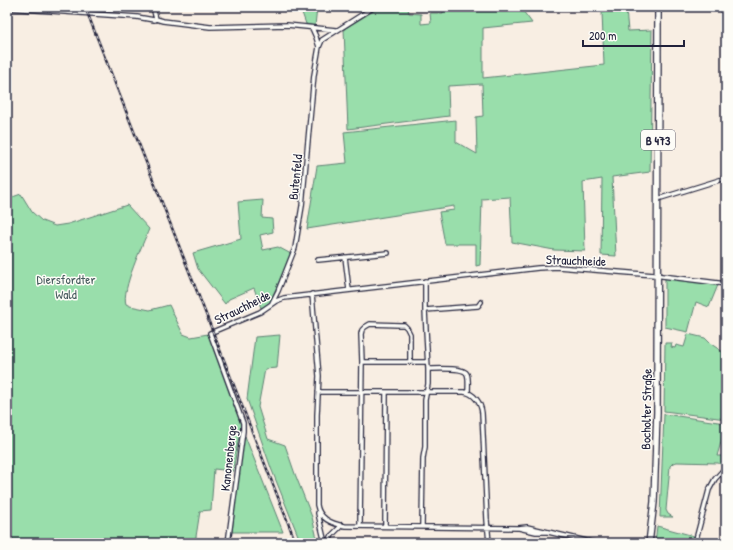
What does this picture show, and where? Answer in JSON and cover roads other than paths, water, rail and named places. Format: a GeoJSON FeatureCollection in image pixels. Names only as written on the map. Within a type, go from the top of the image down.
{"type":"FeatureCollection","features":[{"type":"Feature","properties":{"kind":"main road","name":"B 473"},"geometry":{"type":"LineString","coordinates":[[658,7],[658,274]]}},
{"type":"Feature","properties":{"kind":"main road","name":"Bocholter Straße"},"geometry":{"type":"LineString","coordinates":[[649,543],[654,502],[657,420],[658,274]]}},
{"type":"Feature","properties":{"kind":"street"},"geometry":{"type":"LineString","coordinates":[[153,7],[156,19]]}},
{"type":"Feature","properties":{"kind":"street"},"geometry":{"type":"LineString","coordinates":[[319,47],[322,40],[374,7]]}},
{"type":"Feature","properties":{"kind":"street"},"geometry":{"type":"LineString","coordinates":[[7,8],[137,17],[210,27],[287,25],[336,30]]}},
{"type":"Feature","properties":{"kind":"street"},"geometry":{"type":"LineString","coordinates":[[312,28],[319,47]]}},
{"type":"Feature","properties":{"kind":"street","name":"Butenfeld"},"geometry":{"type":"LineString","coordinates":[[271,304],[278,291],[295,248],[302,206],[314,75],[319,47]]}},
{"type":"Feature","properties":{"kind":"street"},"geometry":{"type":"LineString","coordinates":[[658,198],[726,178]]}},
{"type":"Feature","properties":{"kind":"street"},"geometry":{"type":"LineString","coordinates":[[318,260],[388,253]]}},
{"type":"Feature","properties":{"kind":"street"},"geometry":{"type":"LineString","coordinates":[[345,257],[349,290]]}},
{"type":"Feature","properties":{"kind":"street","name":"Strauchheide"},"geometry":{"type":"LineString","coordinates":[[210,333],[260,312],[271,304],[284,298],[532,269],[558,267],[658,274],[726,284]]}},
{"type":"Feature","properties":{"kind":"street"},"geometry":{"type":"LineString","coordinates":[[422,526],[425,400],[428,384],[425,282]]}},
{"type":"Feature","properties":{"kind":"street","name":"Strauchheide"},"geometry":{"type":"LineString","coordinates":[[278,291],[279,295],[284,298]]}},
{"type":"Feature","properties":{"kind":"street"},"geometry":{"type":"LineString","coordinates":[[312,294],[319,376],[317,505],[325,543]]}},
{"type":"Feature","properties":{"kind":"street"},"geometry":{"type":"LineString","coordinates":[[426,310],[478,306],[481,302]]}},
{"type":"Feature","properties":{"kind":"street"},"geometry":{"type":"LineString","coordinates":[[360,526],[362,334],[364,328],[370,324],[404,325],[409,330],[410,334],[410,362]]}},
{"type":"Feature","properties":{"kind":"street","name":"Kanonenberge"},"geometry":{"type":"LineString","coordinates":[[210,333],[243,423],[228,543]]}},
{"type":"Feature","properties":{"kind":"street"},"geometry":{"type":"LineString","coordinates":[[362,362],[427,362]]}},
{"type":"Feature","properties":{"kind":"street"},"geometry":{"type":"LineString","coordinates":[[428,369],[465,371],[468,375],[468,393]]}},
{"type":"Feature","properties":{"kind":"street"},"geometry":{"type":"LineString","coordinates":[[318,392],[468,393],[472,396],[482,409],[489,543]]}},
{"type":"Feature","properties":{"kind":"street"},"geometry":{"type":"LineString","coordinates":[[385,526],[386,392]]}},
{"type":"Feature","properties":{"kind":"street"},"geometry":{"type":"LineString","coordinates":[[695,543],[709,490],[715,478],[726,467]]}},
{"type":"Feature","properties":{"kind":"street"},"geometry":{"type":"LineString","coordinates":[[318,510],[332,523],[342,525],[518,528],[524,526],[595,543]]}},
{"type":"Feature","properties":{"kind":"street"},"geometry":{"type":"LineString","coordinates":[[328,543],[332,535],[342,525]]}},
{"type":"Feature","properties":{"kind":"railway"},"geometry":{"type":"LineString","coordinates":[[85,7],[296,543]]}},
{"type":"Feature","properties":{"kind":"park label","name":"Diersfordter Wald"},"geometry":{"type":"Point","coordinates":[66,286]}}]}
